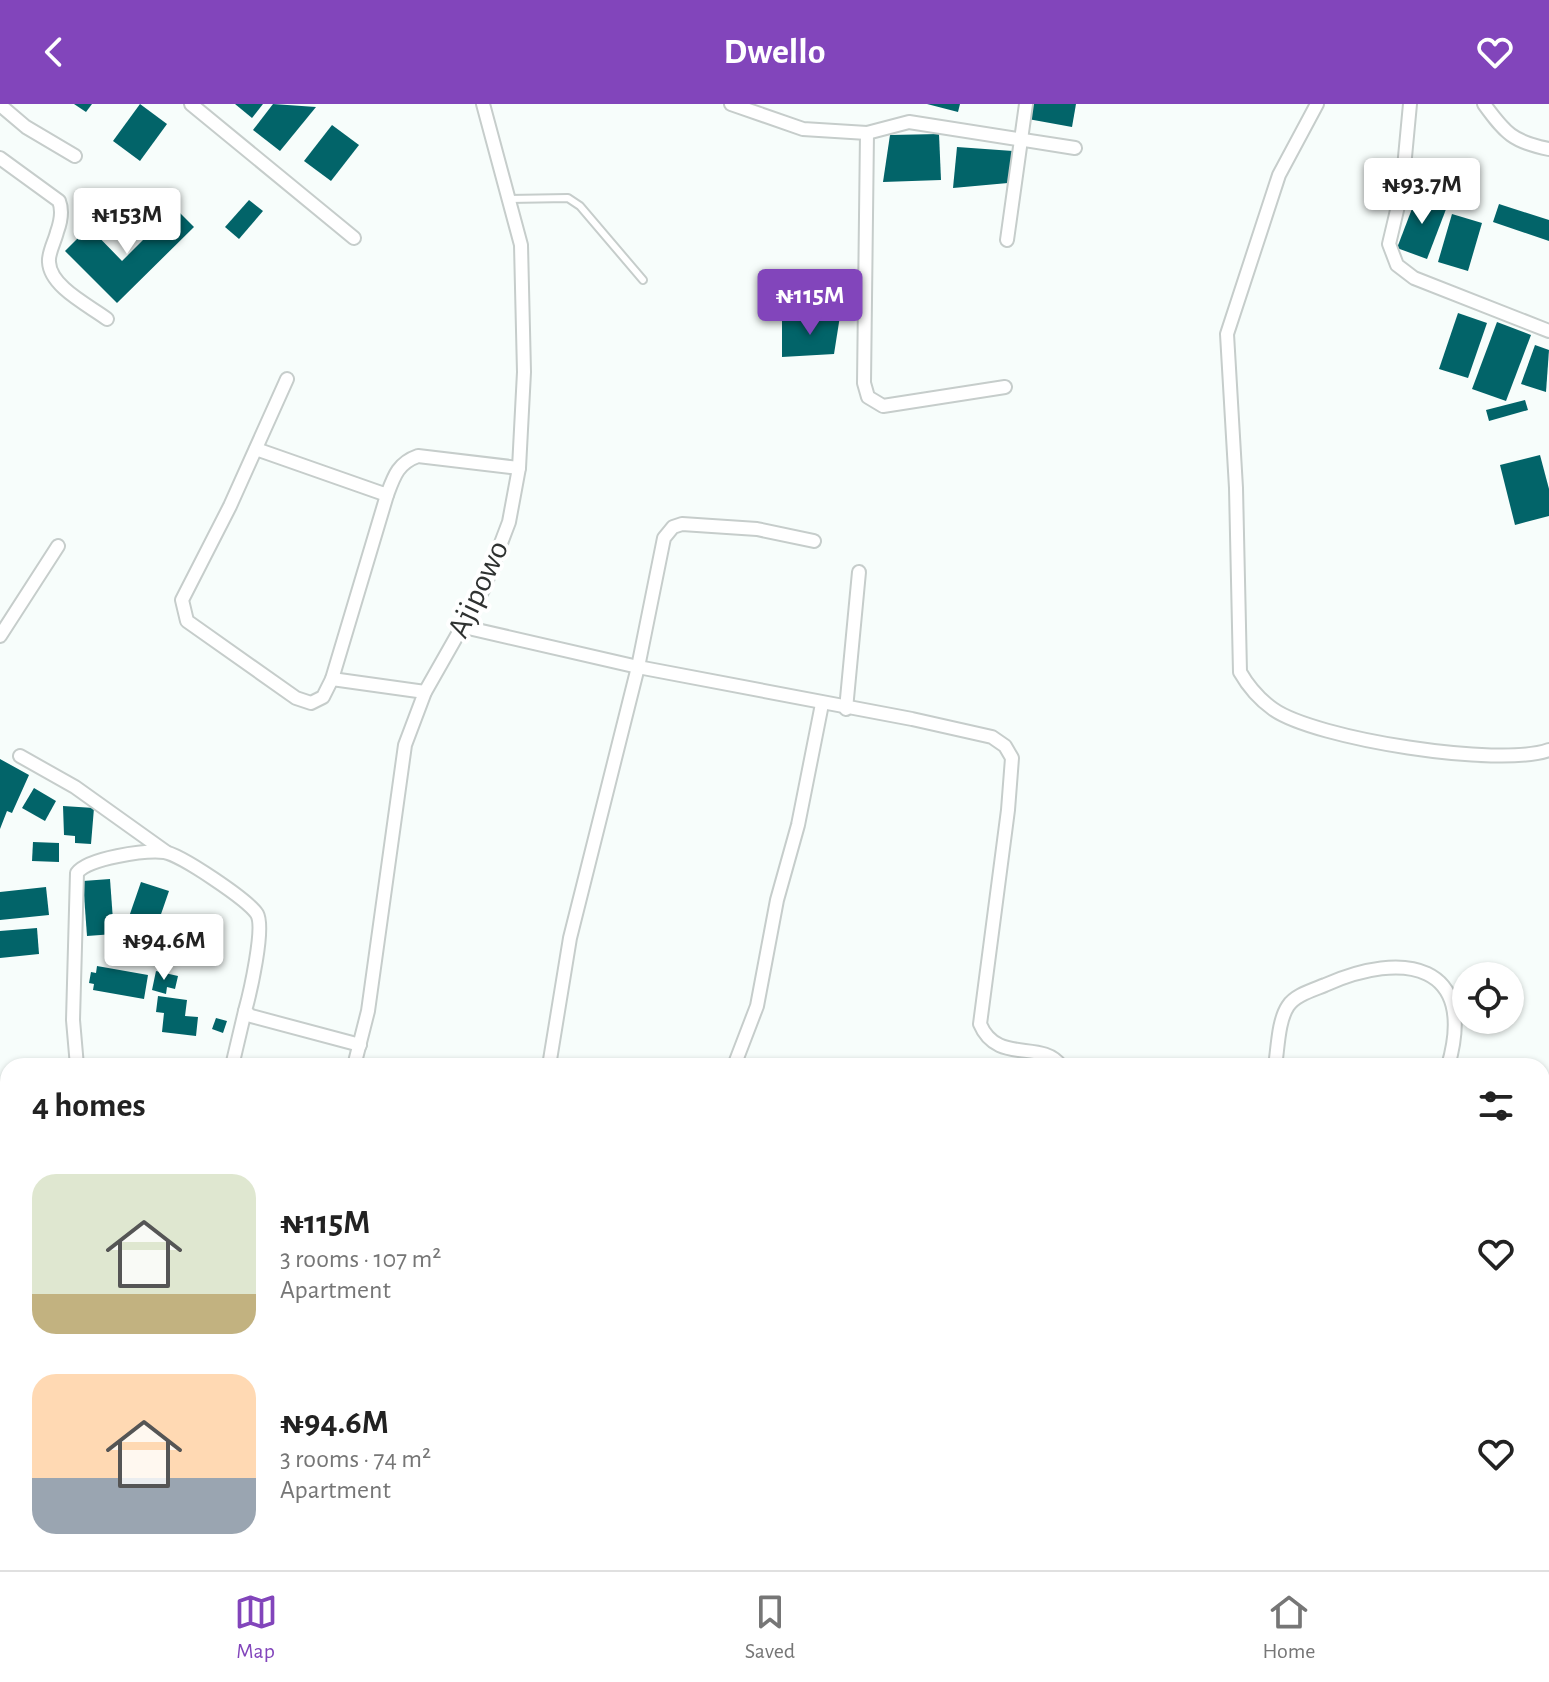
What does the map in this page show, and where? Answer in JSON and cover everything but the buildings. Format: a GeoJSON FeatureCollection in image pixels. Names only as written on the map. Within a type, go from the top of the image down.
{"type":"FeatureCollection","features":[{"type":"Feature","properties":{"kind":"street","name":"Ajipowo"},"geometry":{"type":"LineString","coordinates":[[356,1058],[368,1011],[405,745],[425,692],[464,627],[509,522],[519,468],[524,372],[521,245],[483,104]]}},
{"type":"Feature","properties":{"kind":"street"},"geometry":{"type":"LineString","coordinates":[[731,104],[803,129],[867,133],[909,122],[1075,148]]}},
{"type":"Feature","properties":{"kind":"street"},"geometry":{"type":"LineString","coordinates":[[1007,240],[1026,104]]}},
{"type":"Feature","properties":{"kind":"street"},"geometry":{"type":"LineString","coordinates":[[1317,104],[1279,175],[1227,334],[1236,488],[1240,672],[1273,709],[1311,727],[1443,753],[1501,758],[1549,750]]}},
{"type":"Feature","properties":{"kind":"street"},"geometry":{"type":"LineString","coordinates":[[1410,104],[1402,189],[1389,244],[1397,265],[1414,278],[1549,331]]}},
{"type":"Feature","properties":{"kind":"street"},"geometry":{"type":"LineString","coordinates":[[1484,104],[1503,131],[1523,144],[1549,149]]}},
{"type":"Feature","properties":{"kind":"street"},"geometry":{"type":"LineString","coordinates":[[0,105],[26,127],[75,156]]}},
{"type":"Feature","properties":{"kind":"street"},"geometry":{"type":"LineString","coordinates":[[200,107],[354,238]]}},
{"type":"Feature","properties":{"kind":"street"},"geometry":{"type":"LineString","coordinates":[[867,133],[863,269],[864,383],[868,397],[883,406],[1005,387]]}},
{"type":"Feature","properties":{"kind":"street"},"geometry":{"type":"LineString","coordinates":[[0,158],[59,201],[62,209],[60,224],[48,261],[52,273],[60,283],[107,319]]}},
{"type":"Feature","properties":{"kind":"street"},"geometry":{"type":"LineString","coordinates":[[287,379],[182,600],[182,612],[199,630],[296,698],[311,703],[323,697],[332,679],[396,470],[406,460],[418,456],[519,468]]}},
{"type":"Feature","properties":{"kind":"street"},"geometry":{"type":"LineString","coordinates":[[256,449],[387,495]]}},
{"type":"Feature","properties":{"kind":"street"},"geometry":{"type":"LineString","coordinates":[[550,1058],[570,938],[638,667],[664,538],[673,527],[682,524],[757,529],[814,541]]}},
{"type":"Feature","properties":{"kind":"street"},"geometry":{"type":"LineString","coordinates":[[0,636],[58,546]]}},
{"type":"Feature","properties":{"kind":"street"},"geometry":{"type":"LineString","coordinates":[[846,709],[859,572]]}},
{"type":"Feature","properties":{"kind":"street"},"geometry":{"type":"LineString","coordinates":[[464,627],[638,667],[992,737],[1012,758],[996,919],[980,1024],[983,1032],[1005,1049],[1053,1058]]}},
{"type":"Feature","properties":{"kind":"street"},"geometry":{"type":"LineString","coordinates":[[332,679],[425,692]]}},
{"type":"Feature","properties":{"kind":"street"},"geometry":{"type":"LineString","coordinates":[[737,1058],[757,1006],[777,900],[798,825],[822,704]]}},
{"type":"Feature","properties":{"kind":"street"},"geometry":{"type":"LineString","coordinates":[[20,756],[75,787],[257,914],[260,928],[234,1058]]}},
{"type":"Feature","properties":{"kind":"street"},"geometry":{"type":"LineString","coordinates":[[76,1058],[73,1020],[77,873],[95,860],[166,852]]}},
{"type":"Feature","properties":{"kind":"street"},"geometry":{"type":"LineString","coordinates":[[1276,1058],[1284,1012],[1289,1002],[1339,979],[1408,968],[1426,970],[1434,977],[1455,1011],[1457,1032],[1450,1058]]}},
{"type":"Feature","properties":{"kind":"street"},"geometry":{"type":"LineString","coordinates":[[245,1011],[251,1016],[360,1045]]}},
{"type":"Feature","properties":{"kind":"lane"},"geometry":{"type":"LineString","coordinates":[[509,199],[568,198],[580,206],[643,280]]}}]}
